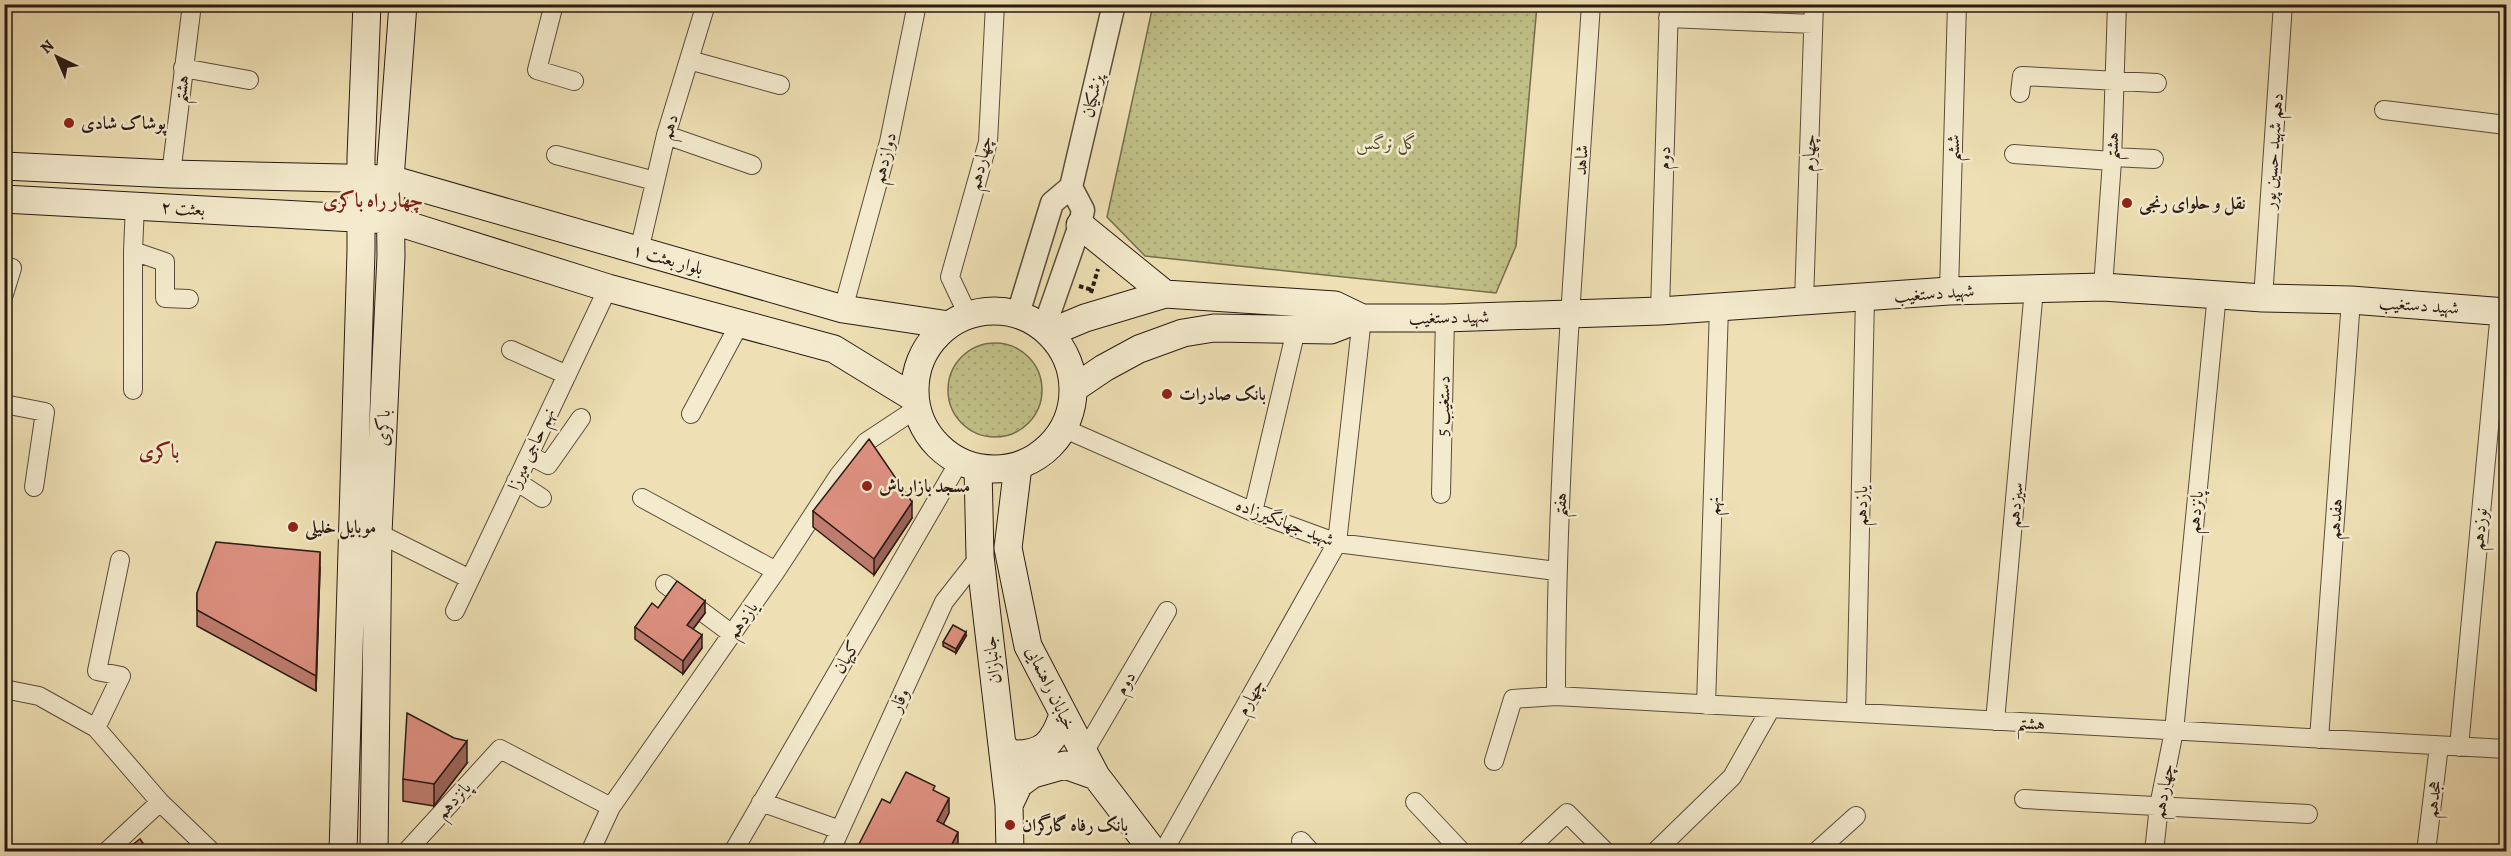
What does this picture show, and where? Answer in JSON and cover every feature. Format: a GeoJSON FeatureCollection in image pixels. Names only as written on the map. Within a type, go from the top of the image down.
{"type":"FeatureCollection","features":[{"type":"Feature","properties":{"kind":"main road","name":"باکری"},"geometry":{"type":"LineString","coordinates":[[343,852],[361,219],[360,178],[367,4]]}},
{"type":"Feature","properties":{"kind":"main road","name":"باکری"},"geometry":{"type":"LineString","coordinates":[[374,852],[378,533],[391,220],[390,179],[403,4]]}},
{"type":"Feature","properties":{"kind":"main road","name":"بعثت ۲"},"geometry":{"type":"LineString","coordinates":[[4,166],[171,174],[390,179]]}},
{"type":"Feature","properties":{"kind":"main road","name":"بلوار بعثت ۱"},"geometry":{"type":"LineString","coordinates":[[390,179],[843,309],[958,320]]}},
{"type":"Feature","properties":{"kind":"main road","name":"بعثت ۲"},"geometry":{"type":"LineString","coordinates":[[4,199],[391,220]]}},
{"type":"Feature","properties":{"kind":"main road"},"geometry":{"type":"LineString","coordinates":[[391,220],[608,288],[834,349],[915,404]]}},
{"type":"Feature","properties":{"kind":"main road"},"geometry":{"type":"LineString","coordinates":[[1080,225],[1165,294]]}},
{"type":"Feature","properties":{"kind":"main road","name":"شهید دستغیب"},"geometry":{"type":"LineString","coordinates":[[1362,318],[1570,315],[1719,308],[1949,291],[2103,287],[2263,298],[2351,300],[2503,312]]}},
{"type":"Feature","properties":{"kind":"main road"},"geometry":{"type":"LineString","coordinates":[[1046,330],[1165,294],[1335,305],[1362,318]]}},
{"type":"Feature","properties":{"kind":"main road"},"geometry":{"type":"LineString","coordinates":[[993,311],[1018,314],[1046,330],[1064,353],[1072,377],[1071,409],[1064,428],[1052,444],[1036,458],[1018,466],[998,470],[968,465],[944,452],[922,425],[915,404],[915,378],[922,357],[933,339],[958,320],[993,311]]}},
{"type":"Feature","properties":{"kind":"main road"},"geometry":{"type":"LineString","coordinates":[[1073,389],[1104,368],[1139,349],[1183,333],[1214,328],[1331,330],[1362,318]]}},
{"type":"Feature","properties":{"kind":"main road","name":"جانبازان"},"geometry":{"type":"LineString","coordinates":[[968,465],[1003,746],[1009,805],[1010,852]]}},
{"type":"Feature","properties":{"kind":"main road","name":"خیابان راهنمایی"},"geometry":{"type":"LineString","coordinates":[[1018,466],[1008,548],[1028,646],[1089,765],[1154,852]]}},
{"type":"Feature","properties":{"kind":"main road"},"geometry":{"type":"LineString","coordinates":[[1003,746],[1011,754],[1028,754],[1040,750],[1057,733],[1063,715]]}},
{"type":"Feature","properties":{"kind":"main road"},"geometry":{"type":"LineString","coordinates":[[1009,805],[1018,784],[1033,774],[1065,765],[1089,765]]}},
{"type":"Feature","properties":{"kind":"street","name":"هشتم"},"geometry":{"type":"LineString","coordinates":[[171,174],[192,4]]}},
{"type":"Feature","properties":{"kind":"street"},"geometry":{"type":"LineString","coordinates":[[554,4],[537,70],[574,81]]}},
{"type":"Feature","properties":{"kind":"street","name":"دهم"},"geometry":{"type":"LineString","coordinates":[[639,251],[666,135],[706,4]]}},
{"type":"Feature","properties":{"kind":"street","name":"دوازدهم"},"geometry":{"type":"LineString","coordinates":[[843,309],[889,142],[917,4]]}},
{"type":"Feature","properties":{"kind":"street","name":"چهاردهم"},"geometry":{"type":"LineString","coordinates":[[958,320],[950,277],[988,142],[995,4]]}},
{"type":"Feature","properties":{"kind":"street","name":"پزشکیان"},"geometry":{"type":"LineString","coordinates":[[1071,187],[1114,4]]}},
{"type":"Feature","properties":{"kind":"street","name":"شاهد"},"geometry":{"type":"LineString","coordinates":[[1570,315],[1591,4]]}},
{"type":"Feature","properties":{"kind":"street","name":"چهارم"},"geometry":{"type":"LineString","coordinates":[[1804,301],[1814,4]]}},
{"type":"Feature","properties":{"kind":"street","name":"ششم"},"geometry":{"type":"LineString","coordinates":[[1949,291],[1957,4]]}},
{"type":"Feature","properties":{"kind":"street","name":"هشتم"},"geometry":{"type":"LineString","coordinates":[[2103,287],[2112,159],[2117,4]]}},
{"type":"Feature","properties":{"kind":"street","name":"دهم شهید حسین پور"},"geometry":{"type":"LineString","coordinates":[[2263,298],[2283,4]]}},
{"type":"Feature","properties":{"kind":"street"},"geometry":{"type":"LineString","coordinates":[[1669,11],[1813,24]]}},
{"type":"Feature","properties":{"kind":"street","name":"دوم"},"geometry":{"type":"LineString","coordinates":[[1660,311],[1669,11]]}},
{"type":"Feature","properties":{"kind":"street"},"geometry":{"type":"LineString","coordinates":[[688,60],[780,85]]}},
{"type":"Feature","properties":{"kind":"street"},"geometry":{"type":"LineString","coordinates":[[183,68],[249,80]]}},
{"type":"Feature","properties":{"kind":"street"},"geometry":{"type":"LineString","coordinates":[[2020,93],[2022,76],[2157,83]]}},
{"type":"Feature","properties":{"kind":"street"},"geometry":{"type":"LineString","coordinates":[[2384,110],[2506,125]]}},
{"type":"Feature","properties":{"kind":"street"},"geometry":{"type":"LineString","coordinates":[[666,135],[752,165]]}},
{"type":"Feature","properties":{"kind":"street"},"geometry":{"type":"LineString","coordinates":[[2014,154],[2154,159]]}},
{"type":"Feature","properties":{"kind":"street"},"geometry":{"type":"LineString","coordinates":[[556,155],[655,182]]}},
{"type":"Feature","properties":{"kind":"street"},"geometry":{"type":"LineString","coordinates":[[1018,314],[1052,203],[1071,187],[1083,210],[1046,330]]}},
{"type":"Feature","properties":{"kind":"street"},"geometry":{"type":"LineString","coordinates":[[133,390],[135,205]]}},
{"type":"Feature","properties":{"kind":"street"},"geometry":{"type":"LineString","coordinates":[[133,251],[165,262],[165,298],[189,298]]}},
{"type":"Feature","properties":{"kind":"street"},"geometry":{"type":"LineString","coordinates":[[4,267],[12,268],[4,294]]}},
{"type":"Feature","properties":{"kind":"street","name":"نهم حاجی میرزا"},"geometry":{"type":"LineString","coordinates":[[455,611],[608,288]]}},
{"type":"Feature","properties":{"kind":"street","name":"سیزدهم"},"geometry":{"type":"LineString","coordinates":[[1995,721],[2034,289]]}},
{"type":"Feature","properties":{"kind":"street","name":"پانزدهم"},"geometry":{"type":"LineString","coordinates":[[2174,731],[2217,294]]}},
{"type":"Feature","properties":{"kind":"street","name":"یازدهم"},"geometry":{"type":"LineString","coordinates":[[1856,713],[1865,298]]}},
{"type":"Feature","properties":{"kind":"street","name":"هفدهم"},"geometry":{"type":"LineString","coordinates":[[2319,739],[2351,300]]}},
{"type":"Feature","properties":{"kind":"street","name":"نهم"},"geometry":{"type":"LineString","coordinates":[[1706,705],[1719,308]]}},
{"type":"Feature","properties":{"kind":"street","name":"نوزدهم"},"geometry":{"type":"LineString","coordinates":[[2459,747],[2503,312]]}},
{"type":"Feature","properties":{"kind":"street","name":"هفتم"},"geometry":{"type":"LineString","coordinates":[[1556,696],[1556,571],[1570,315]]}},
{"type":"Feature","properties":{"kind":"street"},"geometry":{"type":"LineString","coordinates":[[1337,543],[1362,318]]}},
{"type":"Feature","properties":{"kind":"street","name":"دستغیب 5"},"geometry":{"type":"LineString","coordinates":[[1441,494],[1445,318]]}},
{"type":"Feature","properties":{"kind":"street"},"geometry":{"type":"LineString","coordinates":[[691,414],[740,323]]}},
{"type":"Feature","properties":{"kind":"street"},"geometry":{"type":"LineString","coordinates":[[1253,512],[1296,330]]}},
{"type":"Feature","properties":{"kind":"street"},"geometry":{"type":"LineString","coordinates":[[512,350],[567,375]]}},
{"type":"Feature","properties":{"kind":"street"},"geometry":{"type":"LineString","coordinates":[[4,404],[45,412],[34,487]]}},
{"type":"Feature","properties":{"kind":"street","name":"یازدهم"},"geometry":{"type":"LineString","coordinates":[[590,852],[611,807],[776,571],[839,474],[866,442],[915,404]]}},
{"type":"Feature","properties":{"kind":"street"},"geometry":{"type":"LineString","coordinates":[[529,455],[548,465],[581,418]]}},
{"type":"Feature","properties":{"kind":"street","name":"شهید جهانگیرزاده"},"geometry":{"type":"LineString","coordinates":[[1064,428],[1253,512],[1337,543],[1556,571]]}},
{"type":"Feature","properties":{"kind":"street","name":"کیهان"},"geometry":{"type":"LineString","coordinates":[[733,852],[761,802],[968,465]]}},
{"type":"Feature","properties":{"kind":"street"},"geometry":{"type":"LineString","coordinates":[[516,481],[542,498]]}},
{"type":"Feature","properties":{"kind":"street"},"geometry":{"type":"LineString","coordinates":[[642,498],[776,571]]}},
{"type":"Feature","properties":{"kind":"street"},"geometry":{"type":"LineString","coordinates":[[378,533],[470,579]]}},
{"type":"Feature","properties":{"kind":"street","name":"چهارم"},"geometry":{"type":"LineString","coordinates":[[1163,852],[1337,543]]}},
{"type":"Feature","properties":{"kind":"street","name":"وقار"},"geometry":{"type":"LineString","coordinates":[[830,852],[944,602],[980,556]]}},
{"type":"Feature","properties":{"kind":"street"},"geometry":{"type":"LineString","coordinates":[[96,728],[121,676],[97,671],[120,560]]}},
{"type":"Feature","properties":{"kind":"street"},"geometry":{"type":"LineString","coordinates":[[665,584],[732,634]]}},
{"type":"Feature","properties":{"kind":"street","name":"دوم"},"geometry":{"type":"LineString","coordinates":[[1089,765],[1167,611]]}},
{"type":"Feature","properties":{"kind":"street"},"geometry":{"type":"LineString","coordinates":[[4,689],[39,696],[96,728],[160,802],[212,852]]}},
{"type":"Feature","properties":{"kind":"street","name":"هشتم"},"geometry":{"type":"LineString","coordinates":[[1494,761],[1513,699],[1556,696],[2506,749]]}},
{"type":"Feature","properties":{"kind":"street"},"geometry":{"type":"LineString","coordinates":[[1655,852],[1732,777],[1771,708]]}},
{"type":"Feature","properties":{"kind":"street","name":"چهاردهم"},"geometry":{"type":"LineString","coordinates":[[2154,852],[2159,806],[2174,731]]}},
{"type":"Feature","properties":{"kind":"street","name":"هجدهم"},"geometry":{"type":"LineString","coordinates":[[2426,852],[2439,746]]}},
{"type":"Feature","properties":{"kind":"street","name":"پانزدهم"},"geometry":{"type":"LineString","coordinates":[[406,852],[500,749],[611,807]]}},
{"type":"Feature","properties":{"kind":"street"},"geometry":{"type":"LineString","coordinates":[[2024,799],[2308,814]]}},
{"type":"Feature","properties":{"kind":"street"},"geometry":{"type":"LineString","coordinates":[[105,852],[160,802]]}},
{"type":"Feature","properties":{"kind":"street"},"geometry":{"type":"LineString","coordinates":[[761,802],[840,830]]}},
{"type":"Feature","properties":{"kind":"street"},"geometry":{"type":"LineString","coordinates":[[1415,802],[1462,852]]}},
{"type":"Feature","properties":{"kind":"street"},"geometry":{"type":"LineString","coordinates":[[1525,852],[1567,813],[1606,852]]}},
{"type":"Feature","properties":{"kind":"street"},"geometry":{"type":"LineString","coordinates":[[1816,852],[1856,816]]}},
{"type":"Feature","properties":{"kind":"green space","name":"گل نرگس"},"geometry":{"type":"Polygon","coordinates":[[[1153,5],[1537,5],[1516,246],[1496,293],[1145,256],[1107,217],[1153,5]]]}},
{"type":"Feature","properties":{"kind":"green space"},"geometry":{"type":"Polygon","coordinates":[[[995,343],[1013,347],[1028,357],[1038,372],[1042,390],[1038,408],[1028,423],[1013,433],[995,437],[977,433],[962,423],[952,408],[948,390],[952,372],[962,357],[977,347],[995,343]]]}},
{"type":"Feature","properties":{"kind":"building","name":"مسجد بازارباش"},"geometry":{"type":"Polygon","coordinates":[[[869,439],[912,502],[874,559],[813,511],[869,439]]]}},
{"type":"Feature","properties":{"kind":"building"},"geometry":{"type":"Polygon","coordinates":[[[216,542],[320,552],[316,676],[197,610],[197,593],[216,542]]]}},
{"type":"Feature","properties":{"kind":"building"},"geometry":{"type":"Polygon","coordinates":[[[677,581],[705,601],[687,625],[702,635],[683,661],[635,627],[652,603],[658,608],[677,581]]]}},
{"type":"Feature","properties":{"kind":"building"},"geometry":{"type":"Polygon","coordinates":[[[953,625],[966,632],[956,649],[943,642],[953,625]]]}},
{"type":"Feature","properties":{"kind":"building"},"geometry":{"type":"Polygon","coordinates":[[[407,713],[454,738],[467,741],[434,784],[403,779],[407,713]]]}},
{"type":"Feature","properties":{"kind":"building"},"geometry":{"type":"Polygon","coordinates":[[[906,772],[935,786],[933,790],[949,798],[937,821],[958,832],[948,852],[855,852],[882,799],[890,803],[906,772]]]}},
{"type":"Feature","properties":{"kind":"building"},"geometry":{"type":"Polygon","coordinates":[[[140,839],[149,852],[123,852],[140,839]]]}},
{"type":"Feature","properties":{"kind":"place","name":"پوشاک شادی"},"geometry":{"type":"Point","coordinates":[69,123]}},
{"type":"Feature","properties":{"kind":"place","name":"نقل و حلوای رنجی"},"geometry":{"type":"Point","coordinates":[2127,203]}},
{"type":"Feature","properties":{"kind":"place","name":"بانک صادرات"},"geometry":{"type":"Point","coordinates":[1167,394]}},
{"type":"Feature","properties":{"kind":"place","name":"مسجد بازارباش"},"geometry":{"type":"Point","coordinates":[867,486]}},
{"type":"Feature","properties":{"kind":"place","name":"موبایل خلیلی"},"geometry":{"type":"Point","coordinates":[293,527]}},
{"type":"Feature","properties":{"kind":"place","name":"بانک رفاه گارگران"},"geometry":{"type":"Point","coordinates":[1010,825]}},
{"type":"Feature","properties":{"kind":"district","name":"چهار راه باکری"},"geometry":{"type":"Point","coordinates":[373,200]}},
{"type":"Feature","properties":{"kind":"district","name":"باکری"},"geometry":{"type":"Point","coordinates":[159,451]}}]}
